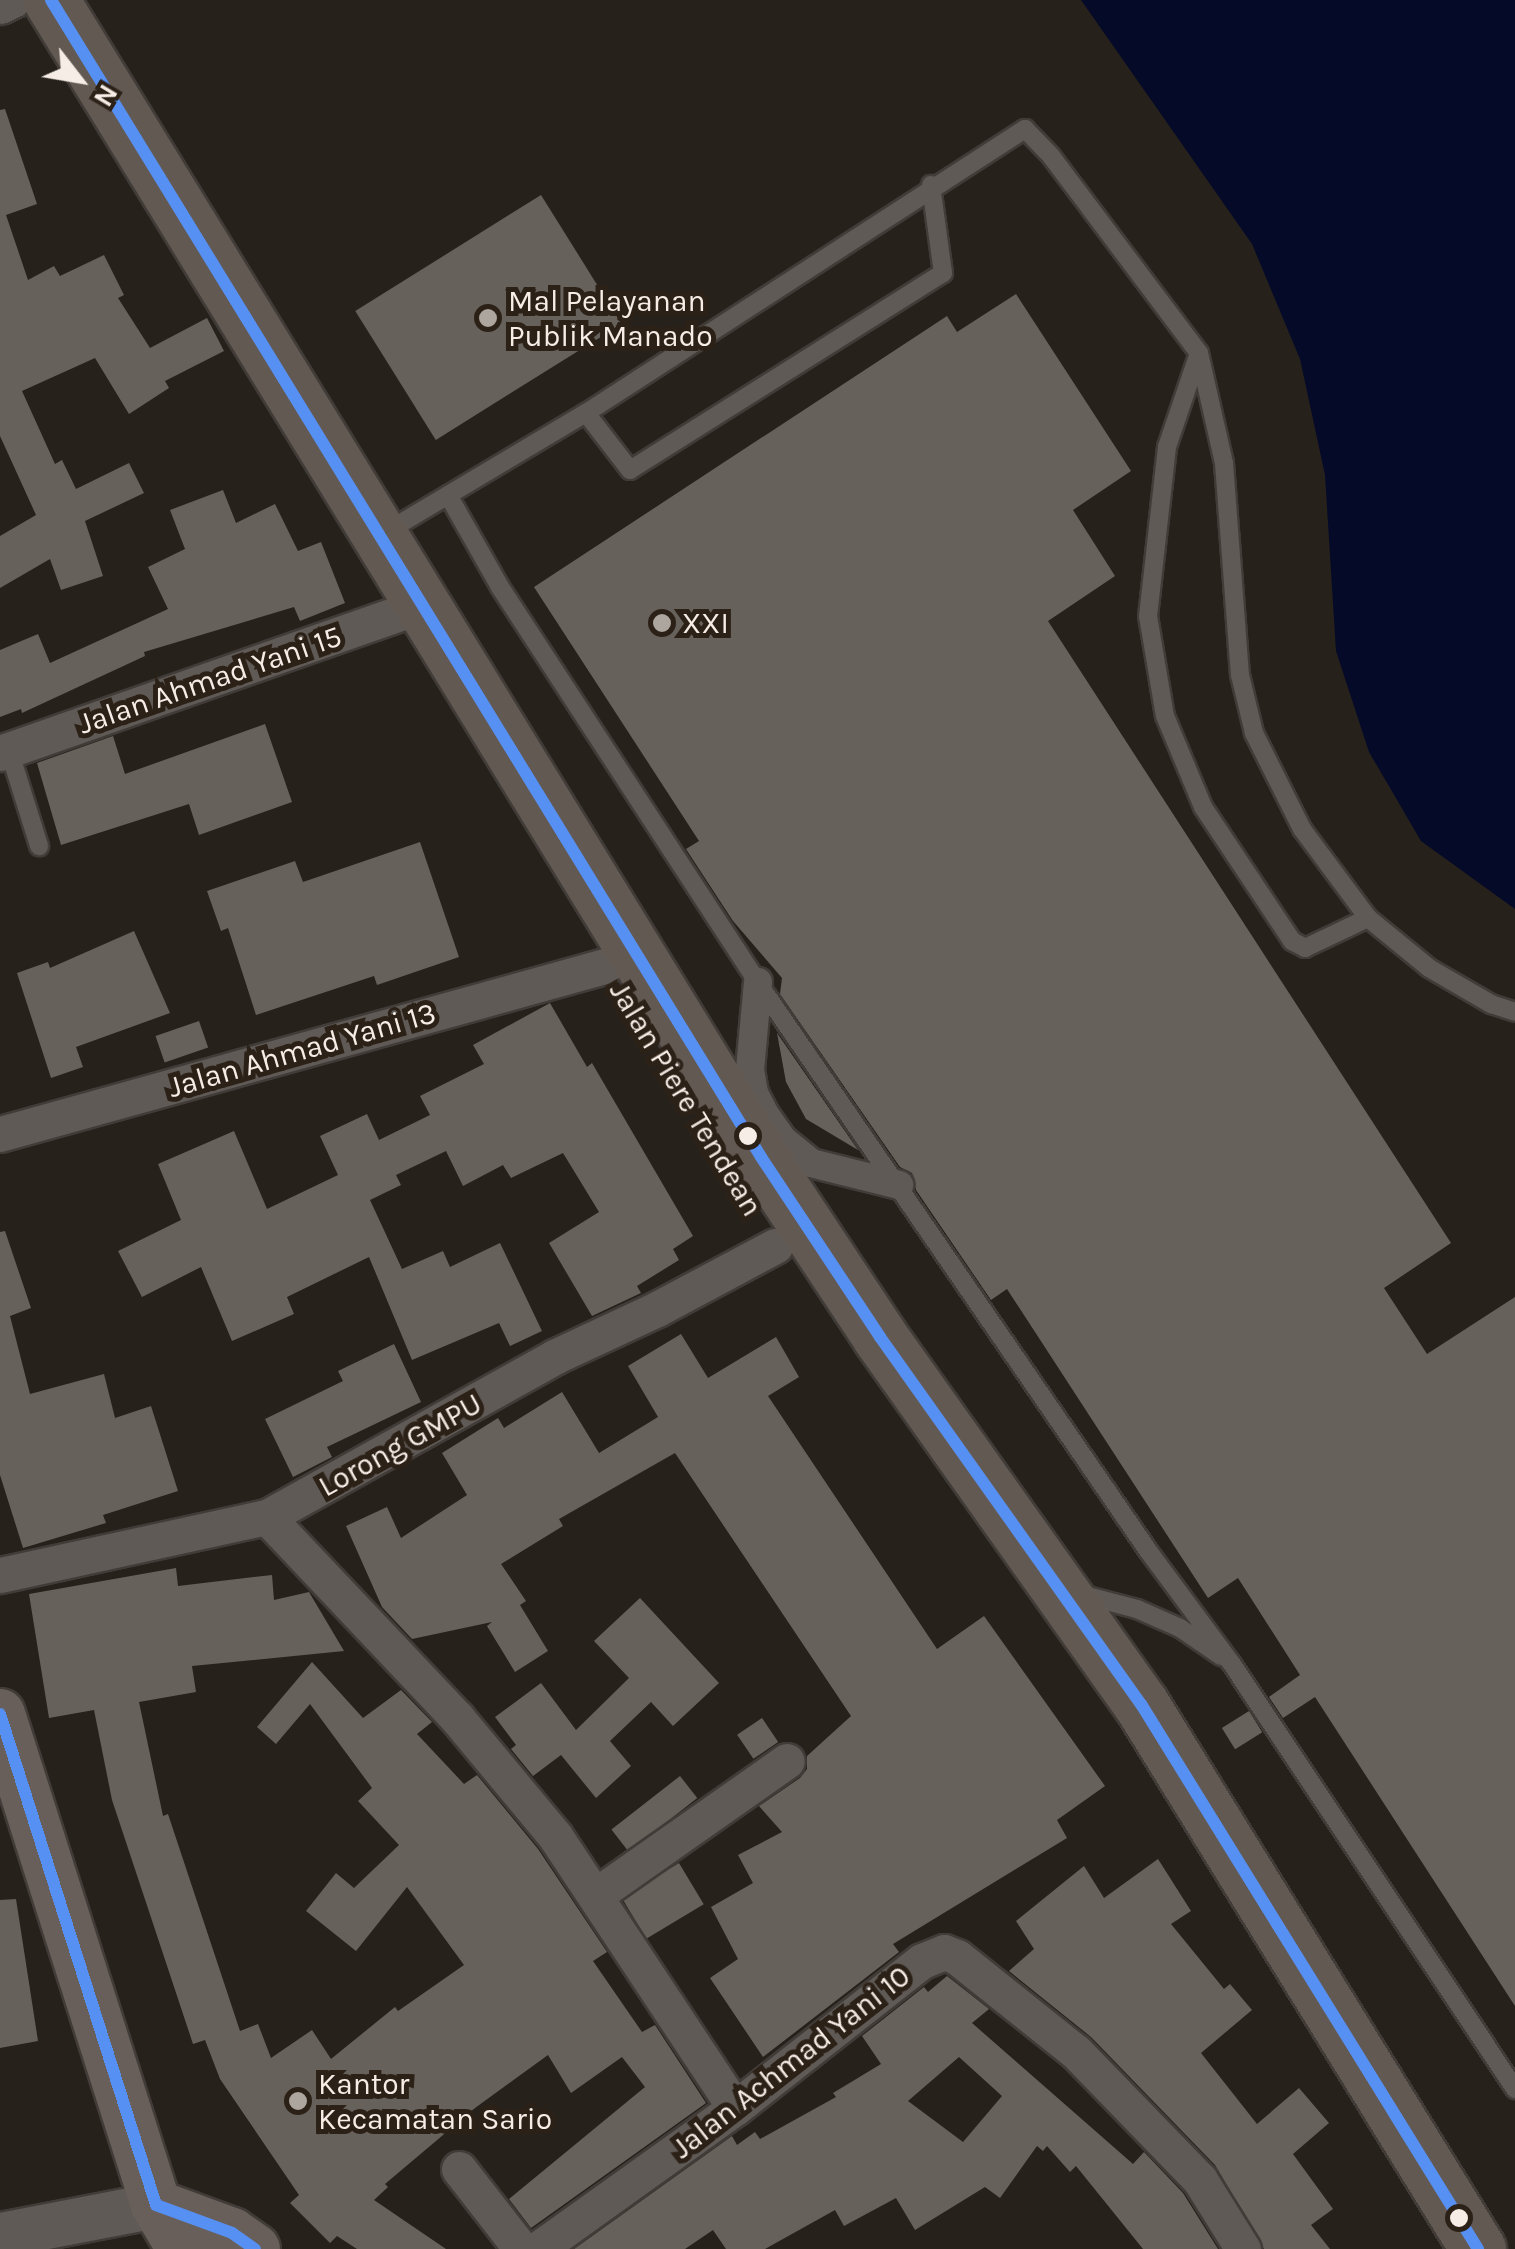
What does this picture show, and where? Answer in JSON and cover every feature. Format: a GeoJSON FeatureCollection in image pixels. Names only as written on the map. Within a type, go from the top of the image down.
{"type":"FeatureCollection","features":[{"type":"Feature","properties":{"kind":"highway","name":"Jalan Piere Tendean"},"geometry":{"type":"LineString","coordinates":[[51,0],[420,606],[799,1212]]}},
{"type":"Feature","properties":{"kind":"highway","name":"Jalan Piere Tendean"},"geometry":{"type":"LineString","coordinates":[[555,820],[594,922],[604,966],[799,1212]]}},
{"type":"Feature","properties":{"kind":"highway"},"geometry":{"type":"LineString","coordinates":[[799,1212],[880,1337],[1141,1704],[1478,2249]]}},
{"type":"Feature","properties":{"kind":"main road"},"geometry":{"type":"LineString","coordinates":[[0,1714],[156,2205],[182,2249]]}},
{"type":"Feature","properties":{"kind":"main road"},"geometry":{"type":"LineString","coordinates":[[156,2205],[232,2234],[255,2249]]}},
{"type":"Feature","properties":{"kind":"street"},"geometry":{"type":"LineString","coordinates":[[0,6],[13,0]]}},
{"type":"Feature","properties":{"kind":"street","name":"Jalan Ahmad Yani 15"},"geometry":{"type":"LineString","coordinates":[[6,766],[420,606]]}},
{"type":"Feature","properties":{"kind":"street","name":"Jalan Ahmad Yani 13"},"geometry":{"type":"LineString","coordinates":[[0,1134],[604,966]]}},
{"type":"Feature","properties":{"kind":"street"},"geometry":{"type":"LineString","coordinates":[[758,982],[750,1070],[754,1094],[783,1140],[799,1212],[899,1185]]}},
{"type":"Feature","properties":{"kind":"street"},"geometry":{"type":"LineString","coordinates":[[698,1056],[730,1068],[750,1070]]}},
{"type":"Feature","properties":{"kind":"street","name":"Lorong GMPU"},"geometry":{"type":"LineString","coordinates":[[0,1575],[267,1518],[554,1357],[657,1309],[799,1212]]}},
{"type":"Feature","properties":{"kind":"street"},"geometry":{"type":"LineString","coordinates":[[267,1518],[457,1718],[556,1836],[734,2108]]}},
{"type":"Feature","properties":{"kind":"street"},"geometry":{"type":"LineString","coordinates":[[596,1895],[787,1761]]}},
{"type":"Feature","properties":{"kind":"street","name":"Jalan Achmad Yani 10"},"geometry":{"type":"LineString","coordinates":[[538,2249],[734,2108],[922,1961],[944,1952],[957,1957],[1076,2052],[1200,2180],[1243,2249]]}},
{"type":"Feature","properties":{"kind":"street"},"geometry":{"type":"LineString","coordinates":[[475,2191],[522,2249]]}},
{"type":"Feature","properties":{"kind":"street"},"geometry":{"type":"LineString","coordinates":[[17,2238],[156,2205]]}},
{"type":"Feature","properties":{"kind":"lane"},"geometry":{"type":"LineString","coordinates":[[380,535],[586,413],[1025,128],[1199,353],[1224,464],[1240,675],[1254,733],[1302,829],[1368,918],[1429,968],[1492,1004],[1515,1012]]}},
{"type":"Feature","properties":{"kind":"lane"},"geometry":{"type":"LineString","coordinates":[[586,413],[630,470],[943,274],[931,186]]}},
{"type":"Feature","properties":{"kind":"lane"},"geometry":{"type":"LineString","coordinates":[[1199,353],[1167,447],[1148,616],[1166,716],[1203,807],[1292,941],[1305,948],[1368,918]]}},
{"type":"Feature","properties":{"kind":"lane"},"geometry":{"type":"LineString","coordinates":[[448,495],[500,587],[758,982],[1149,1552],[1232,1664],[1515,2089]]}},
{"type":"Feature","properties":{"kind":"lane"},"geometry":{"type":"LineString","coordinates":[[6,766],[39,846]]}},
{"type":"Feature","properties":{"kind":"lane"},"geometry":{"type":"LineString","coordinates":[[1062,1590],[1137,1608],[1180,1628],[1232,1664]]}},
{"type":"Feature","properties":{"kind":"water"},"geometry":{"type":"Polygon","coordinates":[[[1081,0],[1515,0],[1515,909],[1421,841],[1369,752],[1336,651],[1325,475],[1300,359],[1252,244],[1081,0]]]}},
{"type":"Feature","properties":{"kind":"building"},"geometry":{"type":"Polygon","coordinates":[[[5,109],[37,204],[6,215],[28,280],[54,266],[60,276],[104,255],[124,295],[118,298],[150,348],[207,318],[224,351],[165,381],[169,388],[129,414],[95,358],[22,391],[55,464],[62,460],[76,489],[129,463],[144,493],[85,521],[103,576],[61,590],[50,559],[0,588],[0,536],[36,515],[0,436],[0,110],[5,109]]]}},
{"type":"Feature","properties":{"kind":"building","name":"Mal Pelayanan Publik Manado"},"geometry":{"type":"Polygon","coordinates":[[[541,195],[622,324],[436,440],[355,311],[541,195]]]}},
{"type":"Feature","properties":{"kind":"building"},"geometry":{"type":"Polygon","coordinates":[[[1016,294],[1131,471],[1073,510],[1115,576],[1048,621],[1451,1243],[1384,1288],[1427,1354],[1515,1297],[1515,2006],[1315,1697],[1283,1718],[1269,1697],[1300,1675],[1238,1578],[1208,1598],[1007,1289],[991,1300],[916,1190],[912,1173],[900,1167],[780,994],[782,978],[733,921],[686,849],[699,841],[534,587],[947,316],[957,332],[1016,294]]]}},
{"type":"Feature","properties":{"kind":"building"},"geometry":{"type":"Polygon","coordinates":[[[223,490],[236,523],[275,504],[298,551],[321,542],[345,603],[300,621],[294,607],[144,652],[145,656],[22,713],[21,709],[0,717],[0,650],[38,634],[50,663],[168,609],[148,567],[185,549],[170,510],[223,490]]]}},
{"type":"Feature","properties":{"kind":"building"},"geometry":{"type":"Polygon","coordinates":[[[265,724],[292,802],[199,835],[189,804],[61,845],[37,763],[113,736],[125,774],[265,724]]]}},
{"type":"Feature","properties":{"kind":"building"},"geometry":{"type":"Polygon","coordinates":[[[420,842],[459,957],[377,985],[374,976],[256,1015],[228,928],[221,931],[207,891],[295,861],[303,882],[420,842]]]}},
{"type":"Feature","properties":{"kind":"building"},"geometry":{"type":"Polygon","coordinates":[[[134,931],[170,1013],[76,1047],[83,1067],[51,1078],[17,973],[48,962],[50,968],[134,931]]]}},
{"type":"Feature","properties":{"kind":"building"},"geometry":{"type":"Polygon","coordinates":[[[550,1003],[587,1067],[592,1063],[693,1236],[673,1249],[679,1260],[637,1286],[641,1293],[592,1316],[549,1243],[599,1212],[563,1153],[511,1178],[503,1165],[463,1186],[446,1151],[396,1175],[401,1185],[370,1200],[402,1269],[443,1251],[450,1267],[500,1243],[542,1331],[510,1346],[499,1323],[412,1360],[369,1257],[287,1297],[294,1314],[232,1341],[201,1267],[142,1297],[118,1251],[181,1220],[158,1164],[234,1131],[267,1209],[338,1175],[320,1136],[367,1114],[379,1140],[430,1115],[420,1096],[484,1064],[473,1045],[550,1003]]]}},
{"type":"Feature","properties":{"kind":"building"},"geometry":{"type":"Polygon","coordinates":[[[199,1021],[208,1047],[165,1062],[156,1036],[199,1021]]]}},
{"type":"Feature","properties":{"kind":"building"},"geometry":{"type":"Polygon","coordinates":[[[777,1033],[858,1150],[806,1119],[786,1082],[777,1033]]]}},
{"type":"Feature","properties":{"kind":"building"},"geometry":{"type":"Polygon","coordinates":[[[5,1231],[31,1308],[10,1316],[30,1394],[104,1374],[115,1418],[151,1406],[178,1491],[103,1515],[106,1523],[23,1548],[0,1475],[0,1232],[5,1231]]]}},
{"type":"Feature","properties":{"kind":"building"},"geometry":{"type":"Polygon","coordinates":[[[681,1334],[708,1378],[776,1337],[799,1377],[768,1396],[937,1649],[984,1616],[1105,1786],[1057,1820],[1067,1838],[893,1944],[899,1952],[763,2057],[710,1978],[738,1959],[711,1907],[753,1883],[738,1855],[782,1832],[759,1806],[800,1778],[807,1769],[807,1756],[851,1716],[675,1453],[559,1519],[563,1526],[501,1564],[526,1601],[520,1605],[548,1651],[515,1672],[487,1626],[492,1622],[412,1639],[382,1607],[346,1526],[387,1507],[401,1538],[467,1495],[442,1453],[498,1418],[504,1428],[562,1392],[599,1453],[658,1417],[628,1366],[681,1334]]]}},
{"type":"Feature","properties":{"kind":"building"},"geometry":{"type":"Polygon","coordinates":[[[394,1344],[421,1402],[327,1447],[332,1457],[293,1477],[265,1419],[343,1381],[338,1371],[394,1344]]]}},
{"type":"Feature","properties":{"kind":"building"},"geometry":{"type":"Polygon","coordinates":[[[176,1568],[178,1586],[272,1575],[274,1600],[309,1592],[344,1651],[192,1666],[196,1692],[139,1702],[163,1816],[168,1814],[240,2031],[258,2024],[271,2058],[312,2030],[331,2059],[395,2007],[398,2011],[464,1965],[407,1887],[356,1951],[306,1911],[336,1873],[354,1888],[399,1845],[358,1801],[372,1788],[310,1704],[276,1744],[257,1727],[312,1662],[363,1718],[401,1690],[432,1722],[417,1734],[464,1784],[477,1775],[538,1849],[607,1952],[593,1961],[642,2032],[655,2025],[706,2103],[531,2228],[509,2199],[645,2087],[622,2057],[571,2093],[548,2055],[475,2108],[385,2184],[388,2187],[374,2200],[446,2249],[357,2249],[337,2236],[330,2243],[290,2203],[299,2195],[220,2079],[205,2040],[193,2044],[112,1800],[94,1710],[49,1718],[29,1594],[176,1568]]]}},
{"type":"Feature","properties":{"kind":"building"},"geometry":{"type":"Polygon","coordinates":[[[640,1598],[719,1683],[673,1726],[651,1702],[610,1741],[631,1766],[596,1798],[561,1755],[533,1776],[511,1749],[516,1745],[495,1717],[541,1683],[576,1730],[629,1678],[594,1641],[640,1598]]]}},
{"type":"Feature","properties":{"kind":"building"},"geometry":{"type":"Polygon","coordinates":[[[1249,1711],[1262,1732],[1235,1749],[1222,1728],[1249,1711]]]}},
{"type":"Feature","properties":{"kind":"building"},"geometry":{"type":"Polygon","coordinates":[[[762,1718],[778,1742],[753,1759],[737,1735],[762,1718]]]}},
{"type":"Feature","properties":{"kind":"building"},"geometry":{"type":"Polygon","coordinates":[[[680,1776],[697,1798],[629,1852],[611,1830],[680,1776]]]}},
{"type":"Feature","properties":{"kind":"building"},"geometry":{"type":"Polygon","coordinates":[[[1158,1859],[1191,1911],[1171,1924],[1224,1989],[1230,1984],[1252,2010],[1201,2053],[1257,2124],[1299,2088],[1329,2123],[1293,2154],[1333,2209],[1311,2225],[1330,2249],[1264,2249],[1215,2165],[1091,2037],[1009,1971],[1034,1949],[1016,1921],[1084,1866],[1104,1898],[1158,1859]]]}},
{"type":"Feature","properties":{"kind":"building"},"geometry":{"type":"Polygon","coordinates":[[[679,1863],[704,1904],[646,1939],[622,1898],[679,1863]]]}},
{"type":"Feature","properties":{"kind":"building"},"geometry":{"type":"Polygon","coordinates":[[[16,1899],[38,2041],[0,2048],[0,1900],[16,1899]]]}},
{"type":"Feature","properties":{"kind":"building"},"geometry":{"type":"Polygon","coordinates":[[[947,1976],[989,2009],[972,2023],[1133,2164],[1144,2152],[1183,2193],[1218,2249],[1143,2249],[1076,2166],[1070,2172],[1047,2146],[1043,2151],[1037,2146],[1000,2198],[985,2187],[915,2230],[896,2198],[844,2226],[835,2210],[765,2249],[726,2249],[713,2230],[685,2249],[574,2249],[732,2136],[737,2145],[755,2132],[760,2139],[836,2097],[833,2093],[881,2064],[862,2036],[924,1987],[928,1992],[947,1976]],[[959,2057],[908,2101],[963,2142],[1002,2096],[959,2057]]]}},
{"type":"Feature","properties":{"kind":"transit line"},"geometry":{"type":"LineString","coordinates":[[51,0],[761,1157],[880,1337],[1141,1704],[1478,2249]]}},
{"type":"Feature","properties":{"kind":"transit line"},"geometry":{"type":"LineString","coordinates":[[0,1714],[156,2205],[232,2233],[255,2249]]}},
{"type":"Feature","properties":{"kind":"place","name":"Mal Pelayanan Publik Manado"},"geometry":{"type":"Point","coordinates":[488,318]}},
{"type":"Feature","properties":{"kind":"place","name":"XXI"},"geometry":{"type":"Point","coordinates":[662,623]}},
{"type":"Feature","properties":{"kind":"place","name":"Kantor Kecamatan Sario"},"geometry":{"type":"Point","coordinates":[298,2101]}}]}
